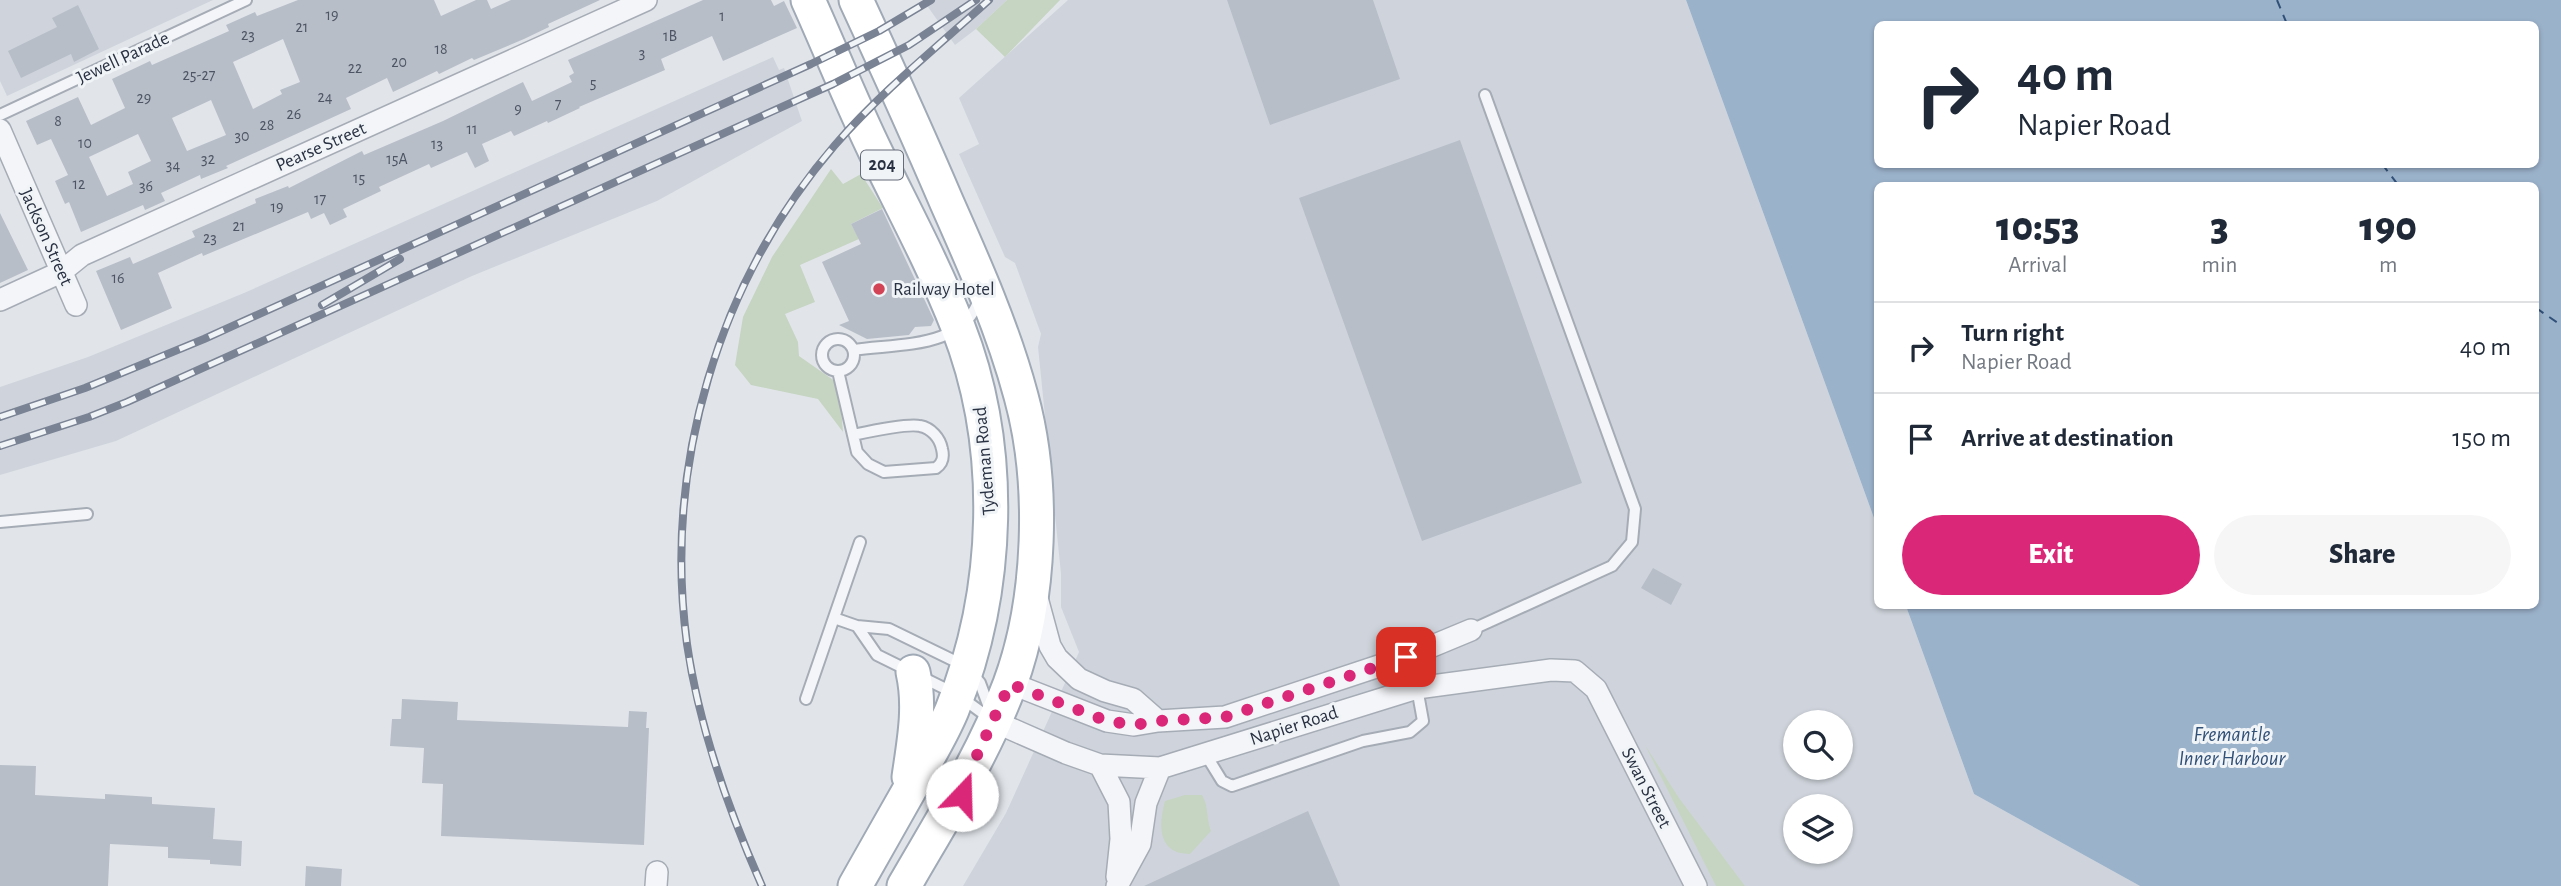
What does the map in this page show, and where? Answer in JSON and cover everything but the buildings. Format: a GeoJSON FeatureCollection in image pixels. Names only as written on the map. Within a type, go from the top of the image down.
{"type":"FeatureCollection","features":[{"type":"Feature","properties":{"kind":"main road","name":"Tydeman Road"},"geometry":{"type":"LineString","coordinates":[[808,0],[959,329],[978,388],[988,447],[990,479],[987,569],[962,681],[943,730],[855,886]]}},
{"type":"Feature","properties":{"kind":"main road","name":"204"},"geometry":{"type":"LineString","coordinates":[[856,0],[983,285],[1002,335],[1022,398],[1029,436],[1036,511],[1033,586],[1010,684],[965,781],[904,886]]}},
{"type":"Feature","properties":{"kind":"main road"},"geometry":{"type":"LineString","coordinates":[[990,479],[1007,542],[995,664],[1000,675],[1010,684]]}},
{"type":"Feature","properties":{"kind":"main road"},"geometry":{"type":"LineString","coordinates":[[905,797],[916,733],[918,692],[913,672]]}},
{"type":"Feature","properties":{"kind":"street","name":"Pearse Street"},"geometry":{"type":"LineString","coordinates":[[0,300],[61,272],[82,255],[646,0]]}},
{"type":"Feature","properties":{"kind":"street","name":"Jackson Street"},"geometry":{"type":"LineString","coordinates":[[0,130],[76,304]]}},
{"type":"Feature","properties":{"kind":"street"},"geometry":{"type":"LineString","coordinates":[[1033,586],[1049,646],[1057,658],[1079,679],[1105,691],[1133,699],[1158,721]]}},
{"type":"Feature","properties":{"kind":"street","name":"Napier Road"},"geometry":{"type":"LineString","coordinates":[[1010,684],[1107,721],[1134,725],[1225,717],[1406,657],[1471,630]]}},
{"type":"Feature","properties":{"kind":"street"},"geometry":{"type":"LineString","coordinates":[[1406,657],[1417,688]]}},
{"type":"Feature","properties":{"kind":"street","name":"Napier Road"},"geometry":{"type":"LineString","coordinates":[[993,721],[1100,765],[1160,768],[1417,688],[1551,670],[1575,671],[1596,689]]}},
{"type":"Feature","properties":{"kind":"street","name":"Swan Street"},"geometry":{"type":"LineString","coordinates":[[1596,689],[1696,886]]}},
{"type":"Feature","properties":{"kind":"street"},"geometry":{"type":"LineString","coordinates":[[1100,765],[1119,802],[1121,839],[1117,886]]}},
{"type":"Feature","properties":{"kind":"street"},"geometry":{"type":"LineString","coordinates":[[1117,886],[1140,844],[1146,803],[1160,768]]}},
{"type":"Feature","properties":{"kind":"street"},"geometry":{"type":"LineString","coordinates":[[921,886],[953,829],[965,781]]}},
{"type":"Feature","properties":{"kind":"lane","name":"Jewell Parade"},"geometry":{"type":"LineString","coordinates":[[0,115],[246,0]]}},
{"type":"Feature","properties":{"kind":"lane"},"geometry":{"type":"LineString","coordinates":[[1471,630],[1612,566],[1632,542],[1635,509],[1485,95]]}},
{"type":"Feature","properties":{"kind":"lane"},"geometry":{"type":"LineString","coordinates":[[853,351],[921,343],[959,329],[972,317],[983,285]]}},
{"type":"Feature","properties":{"kind":"lane"},"geometry":{"type":"LineString","coordinates":[[839,338],[848,342],[853,351],[851,364],[838,371],[828,368],[822,359],[825,344],[839,338]]}},
{"type":"Feature","properties":{"kind":"lane"},"geometry":{"type":"LineString","coordinates":[[838,371],[853,435],[857,452],[868,464],[884,472],[936,468],[944,456],[941,443],[932,431],[919,425],[853,435]]}},
{"type":"Feature","properties":{"kind":"lane"},"geometry":{"type":"LineString","coordinates":[[0,522],[87,514]]}},
{"type":"Feature","properties":{"kind":"lane"},"geometry":{"type":"LineString","coordinates":[[806,699],[860,542]]}},
{"type":"Feature","properties":{"kind":"lane"},"geometry":{"type":"LineString","coordinates":[[834,618],[857,626],[889,629],[962,681],[993,721]]}},
{"type":"Feature","properties":{"kind":"lane"},"geometry":{"type":"LineString","coordinates":[[857,626],[877,655],[913,672],[980,682],[993,721]]}},
{"type":"Feature","properties":{"kind":"lane"},"geometry":{"type":"LineString","coordinates":[[1206,755],[1222,781],[1232,786],[1363,741],[1410,732],[1423,720],[1417,688]]}},
{"type":"Feature","properties":{"kind":"shaded area"},"geometry":{"type":"Polygon","coordinates":[[[0,0],[213,0],[7,96],[0,81],[0,0]]]}},
{"type":"Feature","properties":{"kind":"shaded area"},"geometry":{"type":"Polygon","coordinates":[[[923,0],[1007,0],[955,45],[923,0]]]}},
{"type":"Feature","properties":{"kind":"shaded area"},"geometry":{"type":"Polygon","coordinates":[[[1068,0],[1686,0],[1874,518],[1874,609],[1907,609],[1974,794],[2140,886],[963,886],[1006,813],[1079,652],[1061,607],[1061,574],[1038,347],[1041,334],[1015,263],[1005,257],[959,154],[979,144],[959,98],[1068,0]]]}},
{"type":"Feature","properties":{"kind":"shaded area"},"geometry":{"type":"Polygon","coordinates":[[[773,57],[779,70],[784,68],[802,121],[657,201],[472,276],[116,441],[0,475],[0,387],[88,357],[244,293],[773,57]]]}},
{"type":"Feature","properties":{"kind":"green space"},"geometry":{"type":"Polygon","coordinates":[[[1007,0],[1060,0],[1005,57],[976,29],[1007,0]]]}},
{"type":"Feature","properties":{"kind":"green space"},"geometry":{"type":"Polygon","coordinates":[[[831,169],[843,184],[861,174],[883,208],[851,224],[859,239],[800,265],[815,302],[785,314],[798,342],[799,356],[839,384],[843,432],[818,399],[751,385],[735,365],[743,317],[772,257],[831,169]]]}},
{"type":"Feature","properties":{"kind":"green space"},"geometry":{"type":"Polygon","coordinates":[[[1645,745],[1679,798],[1745,886],[1716,886],[1645,745]]]}},
{"type":"Feature","properties":{"kind":"green space"},"geometry":{"type":"Polygon","coordinates":[[[1185,795],[1202,795],[1211,831],[1190,854],[1179,853],[1166,844],[1161,829],[1165,801],[1185,795]]]}},
{"type":"Feature","properties":{"kind":"water","name":"Fremantle Inner Harbour"},"geometry":{"type":"Polygon","coordinates":[[[1686,0],[2561,0],[2561,886],[2140,886],[1974,794],[1907,609],[2539,609],[2539,182],[1874,182],[1874,518],[1686,0]]]}},
{"type":"Feature","properties":{"kind":"ferry route"},"geometry":{"type":"LineString","coordinates":[[2277,0],[2286,21]]}},
{"type":"Feature","properties":{"kind":"ferry route"},"geometry":{"type":"LineString","coordinates":[[2385,168],[2396,182]]}},
{"type":"Feature","properties":{"kind":"ferry route"},"geometry":{"type":"LineString","coordinates":[[2539,310],[2561,325]]}},
{"type":"Feature","properties":{"kind":"railway"},"geometry":{"type":"LineString","coordinates":[[0,417],[85,388],[204,339],[811,64],[879,31],[931,0]]}},
{"type":"Feature","properties":{"kind":"railway"},"geometry":{"type":"LineString","coordinates":[[0,446],[127,402],[833,84],[909,45],[976,0]]}},
{"type":"Feature","properties":{"kind":"railway"},"geometry":{"type":"LineString","coordinates":[[762,886],[716,767],[699,706],[687,644],[682,577],[684,510],[692,444],[708,379],[730,316],[759,255],[794,198],[835,145],[871,107],[989,0]]}},
{"type":"Feature","properties":{"kind":"railway"},"geometry":{"type":"LineString","coordinates":[[322,305],[400,259]]}},
{"type":"Feature","properties":{"kind":"place","name":"Railway Hotel"},"geometry":{"type":"Point","coordinates":[879,289]}},
{"type":"Feature","properties":{"kind":"route"},"geometry":{"type":"LineString","coordinates":[[962,795],[965,781],[1010,684],[1107,721],[1134,725],[1225,717],[1406,657]]}}]}
